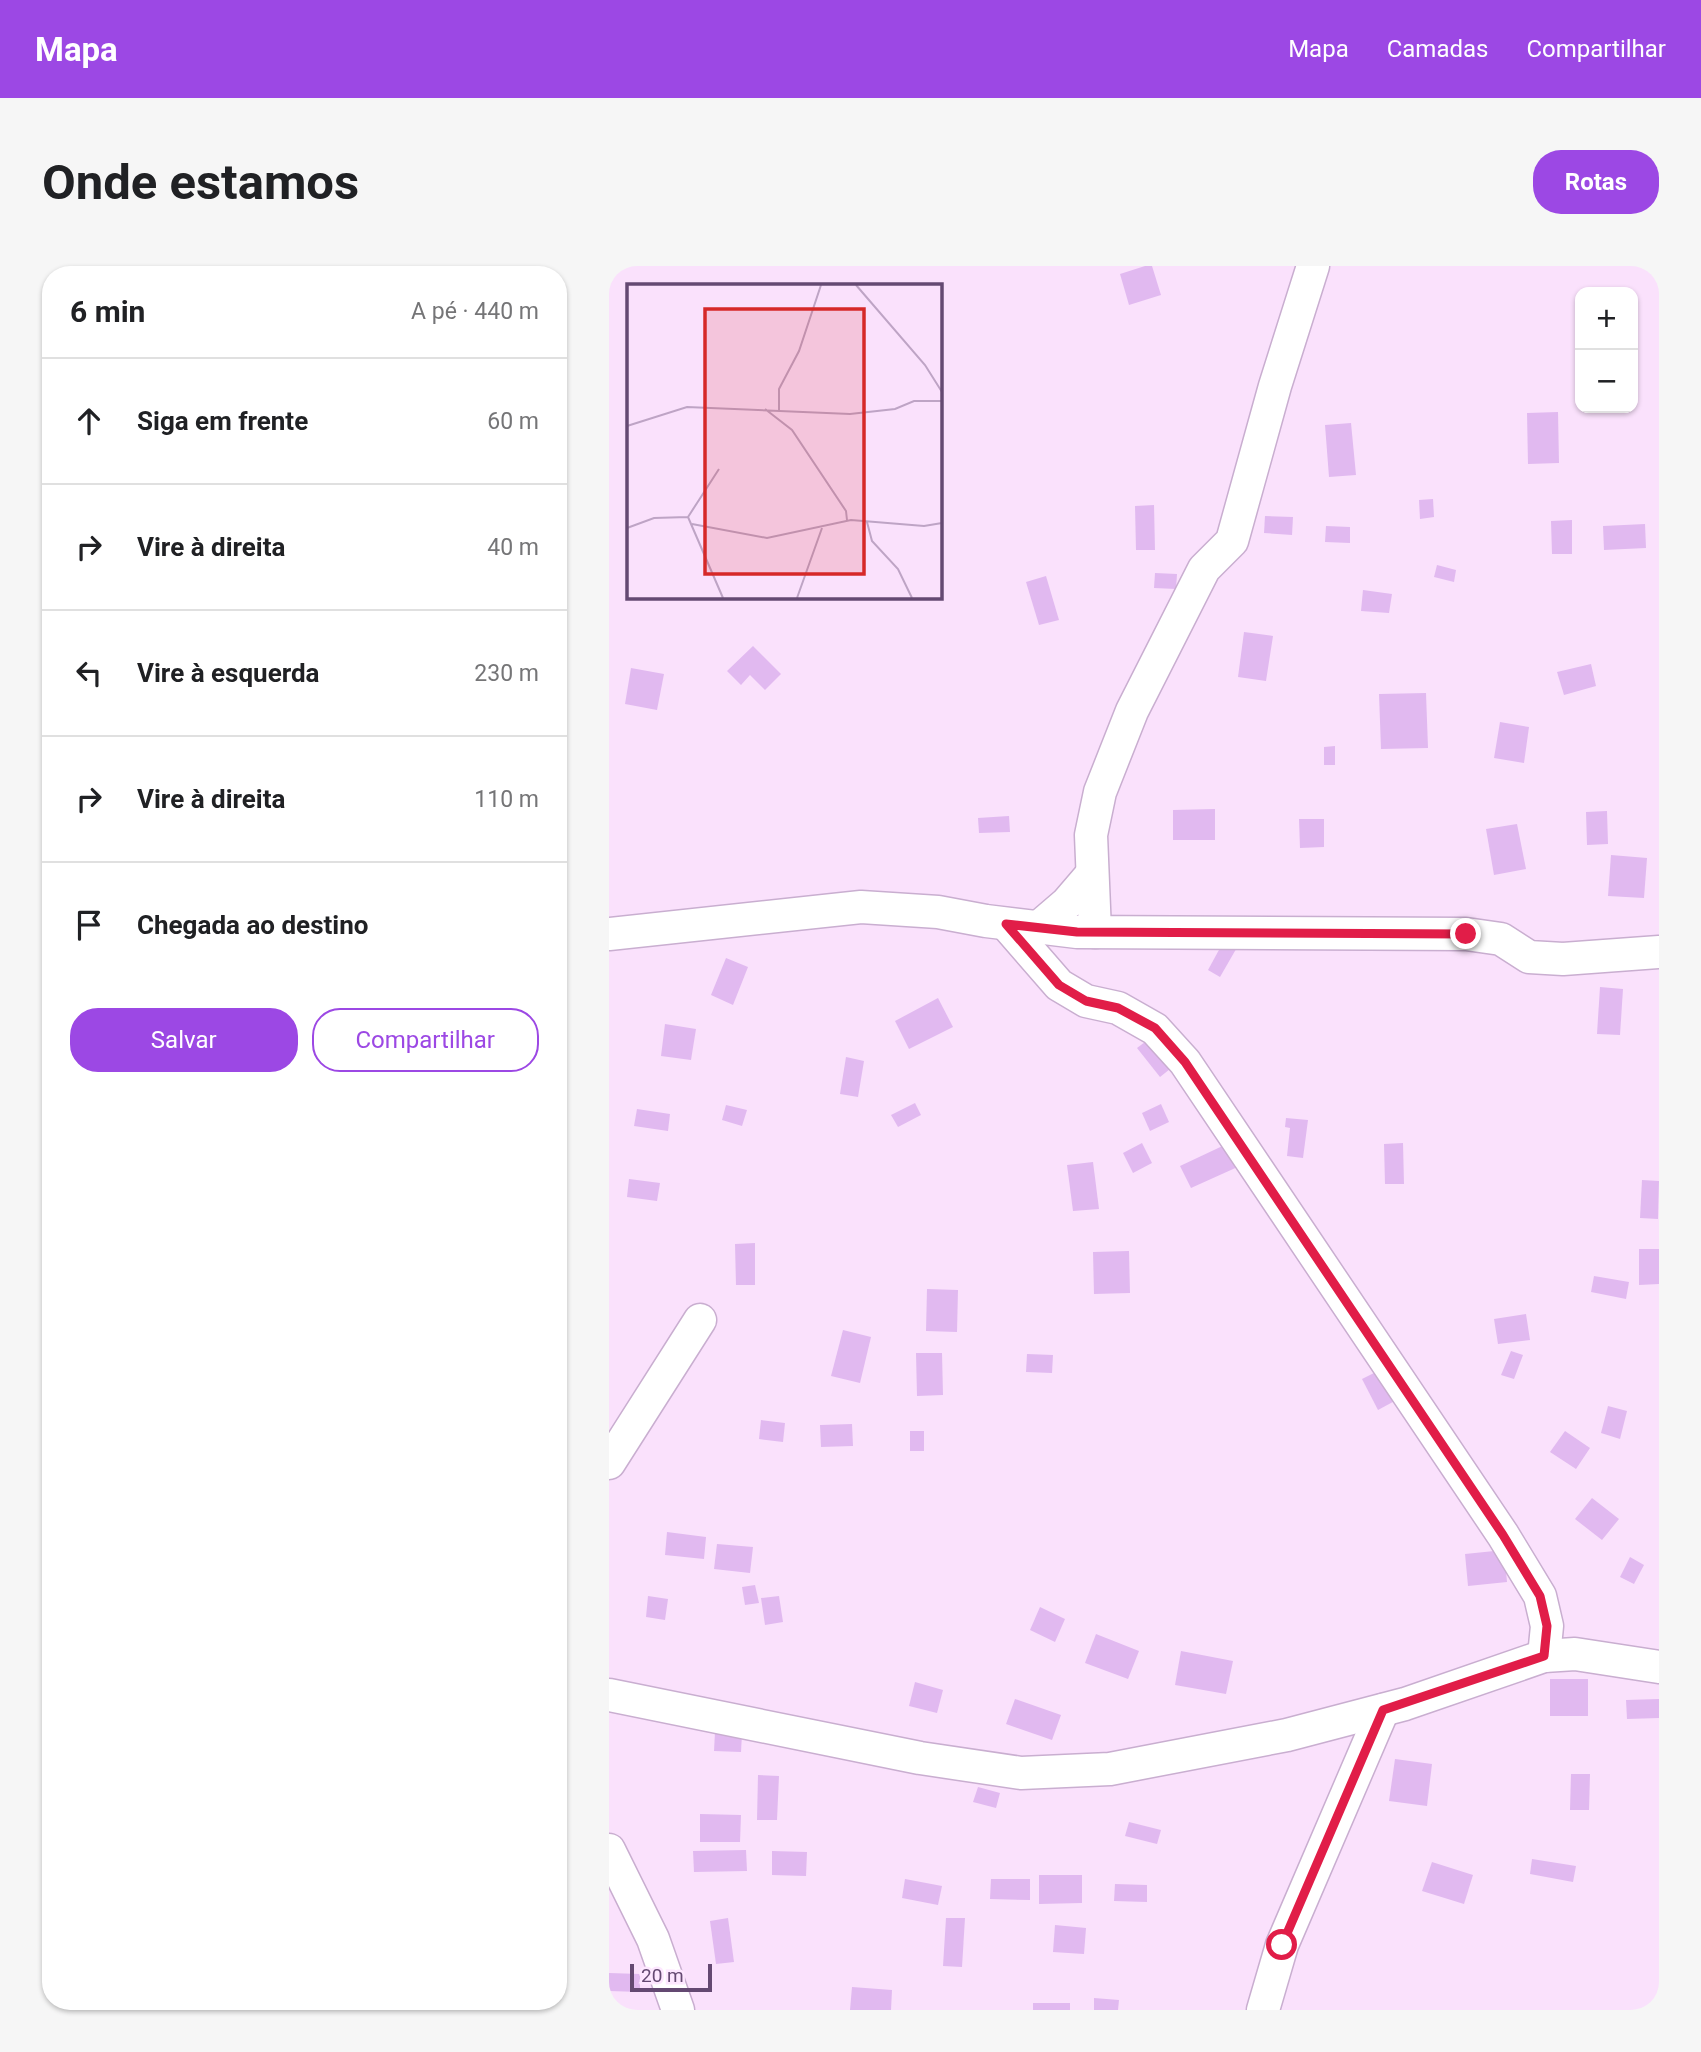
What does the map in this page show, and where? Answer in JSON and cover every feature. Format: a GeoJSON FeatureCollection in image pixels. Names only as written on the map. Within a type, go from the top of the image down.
{"type":"FeatureCollection","features":[{"type":"Feature","properties":{"kind":"street"},"geometry":{"type":"LineString","coordinates":[[1095,932],[1091,835],[1100,792],[1132,711],[1204,569],[1232,541],[1275,386],[1313,266]]}},
{"type":"Feature","properties":{"kind":"street"},"geometry":{"type":"LineString","coordinates":[[1039,927],[1067,903],[1091,874]]}},
{"type":"Feature","properties":{"kind":"street"},"geometry":{"type":"LineString","coordinates":[[609,934],[861,907],[938,912],[1006,924],[1095,932],[1466,934],[1501,939],[1529,957],[1563,959],[1659,952]]}},
{"type":"Feature","properties":{"kind":"street"},"geometry":{"type":"LineString","coordinates":[[1006,924],[1059,985],[1086,1001],[1118,1008],[1155,1028],[1185,1062],[1528,1576],[1540,1596],[1547,1626],[1544,1656]]}},
{"type":"Feature","properties":{"kind":"street"},"geometry":{"type":"LineString","coordinates":[[609,1462],[700,1320]]}},
{"type":"Feature","properties":{"kind":"street"},"geometry":{"type":"LineString","coordinates":[[609,1695],[921,1758],[1021,1773],[1110,1769],[1287,1735],[1383,1710],[1544,1656],[1575,1654],[1659,1667]]}},
{"type":"Feature","properties":{"kind":"street"},"geometry":{"type":"LineString","coordinates":[[1263,2010],[1282,1945],[1383,1710]]}},
{"type":"Feature","properties":{"kind":"street"},"geometry":{"type":"LineString","coordinates":[[609,1850],[653,1939],[678,2010]]}},
{"type":"Feature","properties":{"kind":"building"},"geometry":{"type":"Polygon","coordinates":[[[1152,266],[1161,295],[1129,305],[1120,274],[1152,266]]]}},
{"type":"Feature","properties":{"kind":"building"},"geometry":{"type":"Polygon","coordinates":[[[1558,412],[1559,463],[1528,464],[1527,413],[1558,412]]]}},
{"type":"Feature","properties":{"kind":"building"},"geometry":{"type":"Polygon","coordinates":[[[1351,423],[1356,475],[1329,477],[1325,425],[1351,423]]]}},
{"type":"Feature","properties":{"kind":"building"},"geometry":{"type":"Polygon","coordinates":[[[1433,499],[1434,517],[1420,519],[1419,500],[1433,499]]]}},
{"type":"Feature","properties":{"kind":"building"},"geometry":{"type":"Polygon","coordinates":[[[1154,505],[1155,550],[1136,550],[1135,506],[1154,505]]]}},
{"type":"Feature","properties":{"kind":"building"},"geometry":{"type":"Polygon","coordinates":[[[1265,516],[1293,517],[1292,535],[1264,533],[1265,516]]]}},
{"type":"Feature","properties":{"kind":"building"},"geometry":{"type":"Polygon","coordinates":[[[1572,520],[1572,554],[1552,554],[1551,521],[1572,520]]]}},
{"type":"Feature","properties":{"kind":"building"},"geometry":{"type":"Polygon","coordinates":[[[1645,524],[1646,548],[1604,550],[1603,526],[1645,524]]]}},
{"type":"Feature","properties":{"kind":"building"},"geometry":{"type":"Polygon","coordinates":[[[1326,526],[1350,527],[1350,543],[1325,542],[1326,526]]]}},
{"type":"Feature","properties":{"kind":"building"},"geometry":{"type":"Polygon","coordinates":[[[1437,565],[1456,570],[1454,582],[1434,577],[1437,565]]]}},
{"type":"Feature","properties":{"kind":"building"},"geometry":{"type":"Polygon","coordinates":[[[1155,573],[1177,574],[1176,589],[1154,588],[1155,573]]]}},
{"type":"Feature","properties":{"kind":"building"},"geometry":{"type":"Polygon","coordinates":[[[1046,576],[1059,620],[1039,625],[1026,582],[1046,576]]]}},
{"type":"Feature","properties":{"kind":"building"},"geometry":{"type":"Polygon","coordinates":[[[1363,590],[1392,594],[1389,613],[1361,611],[1363,590]]]}},
{"type":"Feature","properties":{"kind":"building"},"geometry":{"type":"Polygon","coordinates":[[[1244,632],[1273,636],[1266,681],[1238,677],[1244,632]]]}},
{"type":"Feature","properties":{"kind":"building"},"geometry":{"type":"Polygon","coordinates":[[[753,646],[781,674],[765,690],[750,675],[741,685],[727,671],[753,646]]]}},
{"type":"Feature","properties":{"kind":"building"},"geometry":{"type":"Polygon","coordinates":[[[1591,664],[1596,686],[1564,695],[1557,672],[1591,664]]]}},
{"type":"Feature","properties":{"kind":"building"},"geometry":{"type":"Polygon","coordinates":[[[631,668],[664,674],[657,710],[625,704],[631,668]]]}},
{"type":"Feature","properties":{"kind":"building"},"geometry":{"type":"Polygon","coordinates":[[[1426,693],[1428,748],[1381,749],[1379,694],[1426,693]]]}},
{"type":"Feature","properties":{"kind":"building"},"geometry":{"type":"Polygon","coordinates":[[[1500,722],[1529,727],[1524,763],[1494,758],[1500,722]]]}},
{"type":"Feature","properties":{"kind":"building"},"geometry":{"type":"Polygon","coordinates":[[[1335,746],[1335,765],[1324,765],[1324,747],[1335,746]]]}},
{"type":"Feature","properties":{"kind":"building"},"geometry":{"type":"Polygon","coordinates":[[[1215,809],[1215,840],[1173,840],[1173,810],[1215,809]]]}},
{"type":"Feature","properties":{"kind":"building"},"geometry":{"type":"Polygon","coordinates":[[[1607,811],[1608,844],[1587,845],[1586,812],[1607,811]]]}},
{"type":"Feature","properties":{"kind":"building"},"geometry":{"type":"Polygon","coordinates":[[[1009,816],[1010,832],[979,833],[978,818],[1009,816]]]}},
{"type":"Feature","properties":{"kind":"building"},"geometry":{"type":"Polygon","coordinates":[[[1299,819],[1324,819],[1324,847],[1300,848],[1299,819]]]}},
{"type":"Feature","properties":{"kind":"building"},"geometry":{"type":"Polygon","coordinates":[[[1517,824],[1526,869],[1494,875],[1486,829],[1517,824]]]}},
{"type":"Feature","properties":{"kind":"building"},"geometry":{"type":"Polygon","coordinates":[[[1611,855],[1647,858],[1644,898],[1608,896],[1611,855]]]}},
{"type":"Feature","properties":{"kind":"building"},"geometry":{"type":"Polygon","coordinates":[[[1226,937],[1239,944],[1220,977],[1208,970],[1226,937]]]}},
{"type":"Feature","properties":{"kind":"building"},"geometry":{"type":"Polygon","coordinates":[[[726,958],[748,967],[733,1005],[711,995],[726,958]]]}},
{"type":"Feature","properties":{"kind":"building"},"geometry":{"type":"Polygon","coordinates":[[[1600,987],[1623,989],[1620,1035],[1597,1034],[1600,987]]]}},
{"type":"Feature","properties":{"kind":"building"},"geometry":{"type":"Polygon","coordinates":[[[938,998],[953,1027],[909,1049],[895,1021],[938,998]]]}},
{"type":"Feature","properties":{"kind":"building"},"geometry":{"type":"Polygon","coordinates":[[[665,1024],[696,1029],[691,1060],[661,1056],[665,1024]]]}},
{"type":"Feature","properties":{"kind":"building"},"geometry":{"type":"Polygon","coordinates":[[[1153,1036],[1175,1065],[1160,1077],[1137,1048],[1153,1036]]]}},
{"type":"Feature","properties":{"kind":"building"},"geometry":{"type":"Polygon","coordinates":[[[846,1057],[864,1061],[858,1097],[840,1094],[846,1057]]]}},
{"type":"Feature","properties":{"kind":"building"},"geometry":{"type":"Polygon","coordinates":[[[915,1103],[921,1115],[898,1127],[891,1115],[915,1103]]]}},
{"type":"Feature","properties":{"kind":"building"},"geometry":{"type":"Polygon","coordinates":[[[1161,1104],[1169,1122],[1150,1131],[1142,1113],[1161,1104]]]}},
{"type":"Feature","properties":{"kind":"building"},"geometry":{"type":"Polygon","coordinates":[[[726,1105],[747,1110],[742,1126],[722,1120],[726,1105]]]}},
{"type":"Feature","properties":{"kind":"building"},"geometry":{"type":"Polygon","coordinates":[[[637,1109],[670,1114],[668,1131],[634,1126],[637,1109]]]}},
{"type":"Feature","properties":{"kind":"building"},"geometry":{"type":"Polygon","coordinates":[[[1286,1118],[1308,1120],[1303,1158],[1287,1156],[1290,1128],[1285,1127],[1286,1118]]]}},
{"type":"Feature","properties":{"kind":"building"},"geometry":{"type":"Polygon","coordinates":[[[1231,1142],[1242,1165],[1191,1188],[1180,1166],[1231,1142]]]}},
{"type":"Feature","properties":{"kind":"building"},"geometry":{"type":"Polygon","coordinates":[[[1142,1143],[1152,1163],[1133,1173],[1123,1153],[1142,1143]]]}},
{"type":"Feature","properties":{"kind":"building"},"geometry":{"type":"Polygon","coordinates":[[[1403,1143],[1404,1184],[1385,1184],[1384,1144],[1403,1143]]]}},
{"type":"Feature","properties":{"kind":"building"},"geometry":{"type":"Polygon","coordinates":[[[1093,1162],[1099,1209],[1073,1211],[1067,1165],[1093,1162]]]}},
{"type":"Feature","properties":{"kind":"building"},"geometry":{"type":"Polygon","coordinates":[[[629,1179],[660,1183],[657,1201],[627,1197],[629,1179]]]}},
{"type":"Feature","properties":{"kind":"building"},"geometry":{"type":"Polygon","coordinates":[[[1642,1180],[1659,1181],[1658,1219],[1640,1218],[1642,1180]]]}},
{"type":"Feature","properties":{"kind":"building"},"geometry":{"type":"Polygon","coordinates":[[[755,1243],[755,1285],[736,1285],[735,1244],[755,1243]]]}},
{"type":"Feature","properties":{"kind":"building"},"geometry":{"type":"Polygon","coordinates":[[[1639,1249],[1659,1249],[1659,1284],[1639,1285],[1639,1249]]]}},
{"type":"Feature","properties":{"kind":"building"},"geometry":{"type":"Polygon","coordinates":[[[1129,1251],[1130,1293],[1094,1294],[1093,1252],[1129,1251]]]}},
{"type":"Feature","properties":{"kind":"building"},"geometry":{"type":"Polygon","coordinates":[[[1594,1276],[1629,1282],[1626,1299],[1591,1292],[1594,1276]]]}},
{"type":"Feature","properties":{"kind":"building"},"geometry":{"type":"Polygon","coordinates":[[[927,1289],[958,1290],[957,1332],[926,1331],[927,1289]]]}},
{"type":"Feature","properties":{"kind":"building"},"geometry":{"type":"Polygon","coordinates":[[[1526,1314],[1530,1340],[1498,1344],[1494,1319],[1526,1314]]]}},
{"type":"Feature","properties":{"kind":"building"},"geometry":{"type":"Polygon","coordinates":[[[843,1330],[871,1337],[860,1383],[831,1376],[843,1330]]]}},
{"type":"Feature","properties":{"kind":"building"},"geometry":{"type":"Polygon","coordinates":[[[1511,1351],[1523,1355],[1514,1379],[1501,1375],[1511,1351]]]}},
{"type":"Feature","properties":{"kind":"building"},"geometry":{"type":"Polygon","coordinates":[[[916,1353],[942,1353],[943,1395],[917,1396],[916,1353]]]}},
{"type":"Feature","properties":{"kind":"building"},"geometry":{"type":"Polygon","coordinates":[[[1027,1354],[1053,1355],[1052,1373],[1026,1372],[1027,1354]]]}},
{"type":"Feature","properties":{"kind":"building"},"geometry":{"type":"Polygon","coordinates":[[[1386,1367],[1402,1397],[1378,1410],[1362,1379],[1386,1367]]]}},
{"type":"Feature","properties":{"kind":"building"},"geometry":{"type":"Polygon","coordinates":[[[1608,1406],[1627,1411],[1620,1439],[1601,1433],[1608,1406]]]}},
{"type":"Feature","properties":{"kind":"building"},"geometry":{"type":"Polygon","coordinates":[[[761,1420],[785,1423],[783,1442],[759,1439],[761,1420]]]}},
{"type":"Feature","properties":{"kind":"building"},"geometry":{"type":"Polygon","coordinates":[[[852,1424],[853,1446],[821,1447],[820,1425],[852,1424]]]}},
{"type":"Feature","properties":{"kind":"building"},"geometry":{"type":"Polygon","coordinates":[[[910,1431],[924,1431],[924,1451],[910,1451],[910,1431]]]}},
{"type":"Feature","properties":{"kind":"building"},"geometry":{"type":"Polygon","coordinates":[[[1565,1431],[1590,1448],[1576,1469],[1550,1452],[1565,1431]]]}},
{"type":"Feature","properties":{"kind":"building"},"geometry":{"type":"Polygon","coordinates":[[[1592,1498],[1619,1519],[1602,1540],[1575,1519],[1592,1498]]]}},
{"type":"Feature","properties":{"kind":"building"},"geometry":{"type":"Polygon","coordinates":[[[667,1532],[706,1537],[704,1559],[665,1555],[667,1532]]]}},
{"type":"Feature","properties":{"kind":"building"},"geometry":{"type":"Polygon","coordinates":[[[717,1544],[753,1547],[750,1573],[714,1569],[717,1544]]]}},
{"type":"Feature","properties":{"kind":"building"},"geometry":{"type":"Polygon","coordinates":[[[1504,1550],[1507,1582],[1468,1586],[1465,1554],[1504,1550]]]}},
{"type":"Feature","properties":{"kind":"building"},"geometry":{"type":"Polygon","coordinates":[[[1630,1557],[1644,1565],[1634,1584],[1620,1577],[1630,1557]]]}},
{"type":"Feature","properties":{"kind":"building"},"geometry":{"type":"Polygon","coordinates":[[[755,1585],[759,1603],[745,1605],[742,1587],[755,1585]]]}},
{"type":"Feature","properties":{"kind":"building"},"geometry":{"type":"Polygon","coordinates":[[[648,1596],[668,1599],[665,1620],[646,1617],[648,1596]]]}},
{"type":"Feature","properties":{"kind":"building"},"geometry":{"type":"Polygon","coordinates":[[[779,1596],[783,1622],[765,1625],[761,1598],[779,1596]]]}},
{"type":"Feature","properties":{"kind":"building"},"geometry":{"type":"Polygon","coordinates":[[[1040,1607],[1065,1619],[1055,1642],[1030,1630],[1040,1607]]]}},
{"type":"Feature","properties":{"kind":"building"},"geometry":{"type":"Polygon","coordinates":[[[1096,1634],[1139,1651],[1128,1679],[1085,1663],[1096,1634]]]}},
{"type":"Feature","properties":{"kind":"building"},"geometry":{"type":"Polygon","coordinates":[[[1181,1651],[1233,1661],[1226,1694],[1175,1685],[1181,1651]]]}},
{"type":"Feature","properties":{"kind":"building"},"geometry":{"type":"Polygon","coordinates":[[[1550,1679],[1588,1679],[1588,1716],[1550,1716],[1550,1679]]]}},
{"type":"Feature","properties":{"kind":"building"},"geometry":{"type":"Polygon","coordinates":[[[915,1682],[943,1690],[937,1713],[909,1706],[915,1682]]]}},
{"type":"Feature","properties":{"kind":"building"},"geometry":{"type":"Polygon","coordinates":[[[1015,1699],[1061,1715],[1052,1740],[1006,1724],[1015,1699]]]}},
{"type":"Feature","properties":{"kind":"building"},"geometry":{"type":"Polygon","coordinates":[[[1659,1699],[1659,1718],[1627,1719],[1626,1700],[1659,1699]]]}},
{"type":"Feature","properties":{"kind":"building"},"geometry":{"type":"Polygon","coordinates":[[[715,1732],[742,1734],[741,1752],[714,1751],[715,1732]]]}},
{"type":"Feature","properties":{"kind":"building"},"geometry":{"type":"Polygon","coordinates":[[[1395,1759],[1432,1764],[1427,1806],[1389,1801],[1395,1759]]]}},
{"type":"Feature","properties":{"kind":"building"},"geometry":{"type":"Polygon","coordinates":[[[1571,1774],[1590,1774],[1589,1810],[1570,1810],[1571,1774]]]}},
{"type":"Feature","properties":{"kind":"building"},"geometry":{"type":"Polygon","coordinates":[[[758,1775],[779,1776],[777,1820],[757,1820],[758,1775]]]}},
{"type":"Feature","properties":{"kind":"building"},"geometry":{"type":"Polygon","coordinates":[[[978,1787],[1000,1793],[996,1808],[973,1802],[978,1787]]]}},
{"type":"Feature","properties":{"kind":"building"},"geometry":{"type":"Polygon","coordinates":[[[700,1814],[741,1815],[740,1842],[700,1842],[700,1814]]]}},
{"type":"Feature","properties":{"kind":"building"},"geometry":{"type":"Polygon","coordinates":[[[1129,1822],[1161,1830],[1157,1844],[1125,1836],[1129,1822]]]}},
{"type":"Feature","properties":{"kind":"building"},"geometry":{"type":"Polygon","coordinates":[[[746,1850],[747,1871],[694,1872],[693,1851],[746,1850]]]}},
{"type":"Feature","properties":{"kind":"building"},"geometry":{"type":"Polygon","coordinates":[[[772,1851],[807,1852],[806,1876],[772,1875],[772,1851]]]}},
{"type":"Feature","properties":{"kind":"building"},"geometry":{"type":"Polygon","coordinates":[[[1532,1859],[1576,1866],[1573,1882],[1530,1874],[1532,1859]]]}},
{"type":"Feature","properties":{"kind":"building"},"geometry":{"type":"Polygon","coordinates":[[[1432,1862],[1473,1875],[1464,1904],[1422,1891],[1432,1862]]]}},
{"type":"Feature","properties":{"kind":"building"},"geometry":{"type":"Polygon","coordinates":[[[1039,1875],[1082,1875],[1082,1903],[1039,1904],[1039,1875]]]}},
{"type":"Feature","properties":{"kind":"building"},"geometry":{"type":"Polygon","coordinates":[[[905,1879],[942,1886],[938,1905],[902,1898],[905,1879]]]}},
{"type":"Feature","properties":{"kind":"building"},"geometry":{"type":"Polygon","coordinates":[[[991,1879],[1030,1879],[1030,1900],[990,1899],[991,1879]]]}},
{"type":"Feature","properties":{"kind":"building"},"geometry":{"type":"Polygon","coordinates":[[[1115,1884],[1147,1885],[1147,1902],[1114,1901],[1115,1884]]]}},
{"type":"Feature","properties":{"kind":"building"},"geometry":{"type":"Polygon","coordinates":[[[728,1918],[734,1962],[716,1964],[710,1921],[728,1918]]]}},
{"type":"Feature","properties":{"kind":"building"},"geometry":{"type":"Polygon","coordinates":[[[946,1918],[965,1918],[962,1967],[943,1966],[946,1918]]]}},
{"type":"Feature","properties":{"kind":"building"},"geometry":{"type":"Polygon","coordinates":[[[1055,1925],[1086,1928],[1084,1954],[1053,1952],[1055,1925]]]}},
{"type":"Feature","properties":{"kind":"building"},"geometry":{"type":"Polygon","coordinates":[[[609,1973],[640,1974],[640,1992],[609,1991],[609,1973]]]}},
{"type":"Feature","properties":{"kind":"building"},"geometry":{"type":"Polygon","coordinates":[[[852,1987],[892,1990],[891,2010],[850,2010],[852,1987]]]}},
{"type":"Feature","properties":{"kind":"building"},"geometry":{"type":"Polygon","coordinates":[[[1094,1998],[1119,2000],[1118,2010],[1094,2010],[1094,1998]]]}},
{"type":"Feature","properties":{"kind":"building"},"geometry":{"type":"Polygon","coordinates":[[[1033,2003],[1070,2003],[1070,2010],[1033,2010],[1033,2003]]]}},
{"type":"Feature","properties":{"kind":"route"},"geometry":{"type":"LineString","coordinates":[[1282,1945],[1383,1710],[1544,1656],[1547,1626],[1540,1596],[1503,1535],[1185,1062],[1155,1028],[1118,1008],[1086,1001],[1059,985],[1006,924],[1077,932],[1466,934]]}}]}
